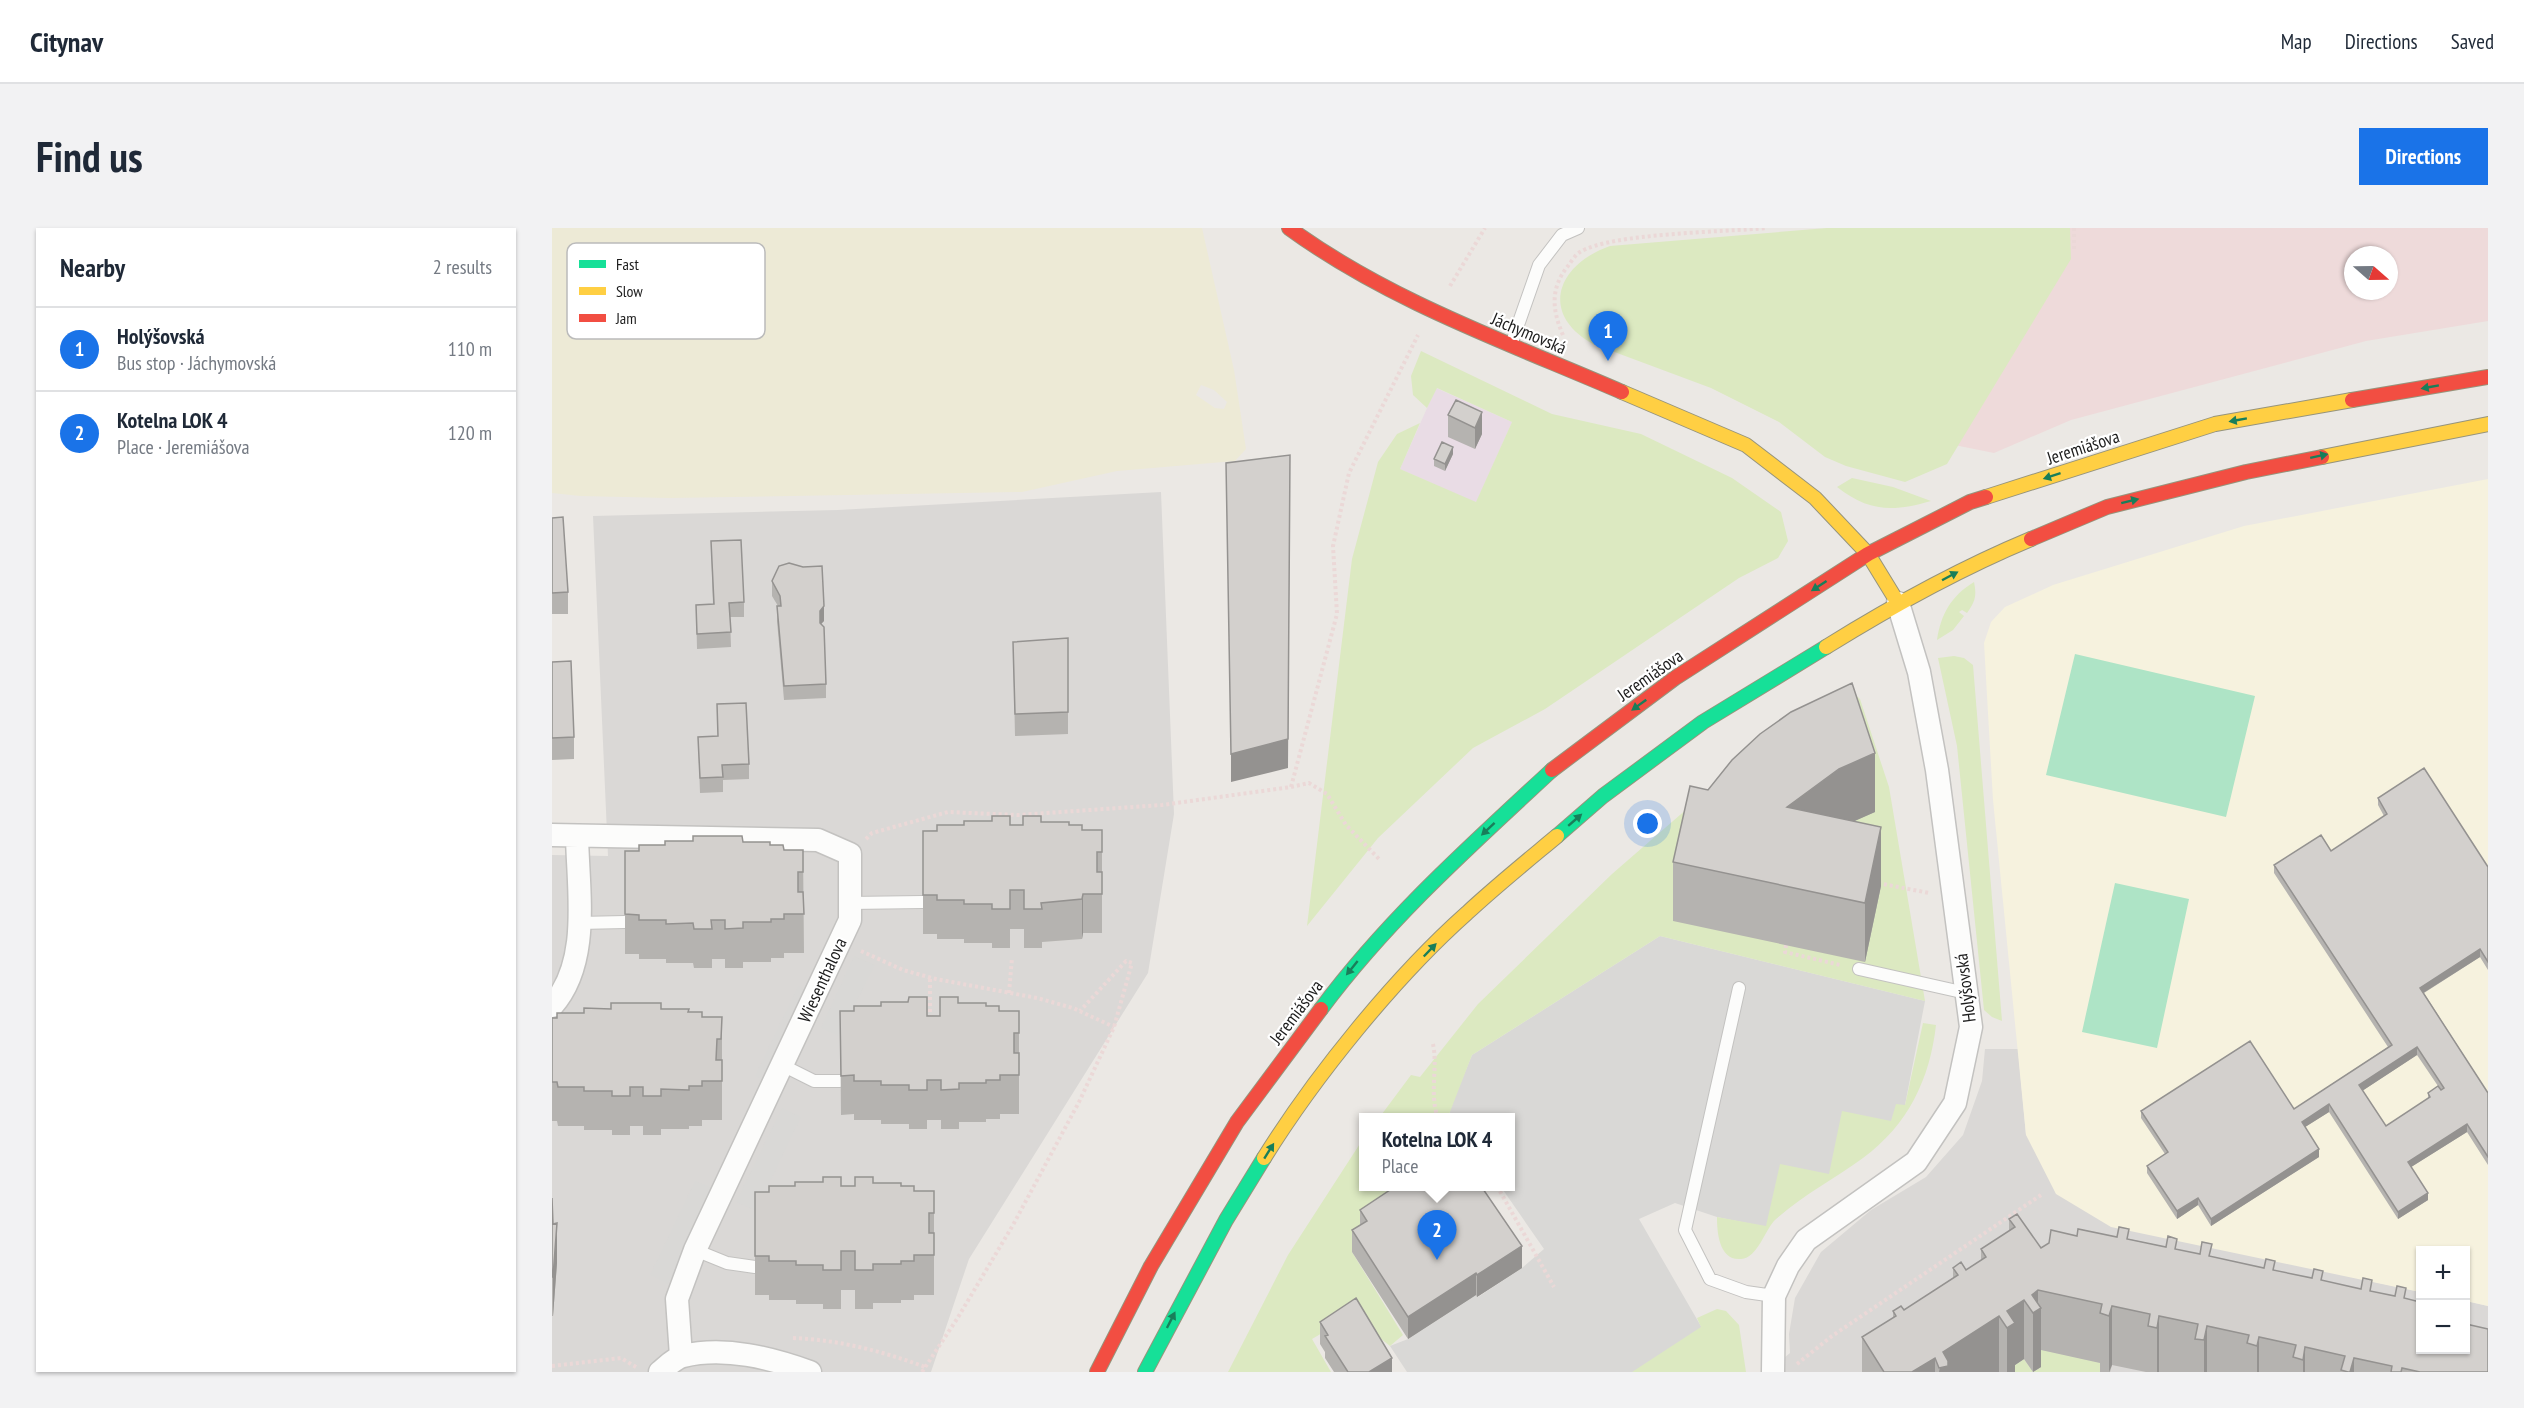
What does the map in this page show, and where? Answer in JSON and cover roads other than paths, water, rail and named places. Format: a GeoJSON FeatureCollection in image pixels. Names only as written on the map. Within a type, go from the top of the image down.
{"type":"FeatureCollection","features":[{"type":"Feature","properties":{"kind":"main road","name":"Jáchymovská"},"geometry":{"type":"LineString","coordinates":[[1289,228],[1323,252],[1433,311],[1510,346],[1746,445],[1815,498],[1868,554],[1898,603]]}},
{"type":"Feature","properties":{"kind":"main road","name":"Jeremiášova"},"geometry":{"type":"LineString","coordinates":[[1097,1372],[1151,1266],[1237,1122],[1353,966],[1426,888],[1561,762],[1675,678],[1868,554],[1970,502],[2216,424],[2488,377]]}},
{"type":"Feature","properties":{"kind":"main road"},"geometry":{"type":"LineString","coordinates":[[1145,1372],[1226,1220],[1276,1139],[1330,1065],[1387,995],[1457,922],[1603,796],[1703,722],[1898,603],[1974,563],[2107,507],[2246,472],[2488,424]]}},
{"type":"Feature","properties":{"kind":"street","name":"Holýšovská"},"geometry":{"type":"LineString","coordinates":[[1773,1372],[1774,1296],[1788,1266],[1806,1240],[1916,1162],[1955,1102],[1971,1027],[1937,770],[1918,672],[1898,603]]}},
{"type":"Feature","properties":{"kind":"street"},"geometry":{"type":"LineString","coordinates":[[552,835],[577,836],[579,923],[577,949],[566,990],[552,1006]]}},
{"type":"Feature","properties":{"kind":"street","name":"Wiesenthalova"},"geometry":{"type":"LineString","coordinates":[[577,836],[818,840],[850,854],[850,920],[695,1250],[677,1299],[681,1356]]}},
{"type":"Feature","properties":{"kind":"street"},"geometry":{"type":"LineString","coordinates":[[660,1372],[681,1356],[730,1353],[772,1359],[810,1372]]}},
{"type":"Feature","properties":{"kind":"lane"},"geometry":{"type":"LineString","coordinates":[[1510,346],[1539,265],[1562,235],[1578,228]]}},
{"type":"Feature","properties":{"kind":"lane"},"geometry":{"type":"LineString","coordinates":[[850,903],[923,902]]}},
{"type":"Feature","properties":{"kind":"lane"},"geometry":{"type":"LineString","coordinates":[[579,923],[625,922]]}},
{"type":"Feature","properties":{"kind":"lane"},"geometry":{"type":"LineString","coordinates":[[1859,969],[1966,993]]}},
{"type":"Feature","properties":{"kind":"lane"},"geometry":{"type":"LineString","coordinates":[[1739,988],[1685,1230],[1710,1278],[1746,1292],[1774,1296]]}},
{"type":"Feature","properties":{"kind":"lane"},"geometry":{"type":"LineString","coordinates":[[782,1065],[814,1081],[840,1081]]}},
{"type":"Feature","properties":{"kind":"lane"},"geometry":{"type":"LineString","coordinates":[[695,1250],[727,1263],[755,1267]]}},
{"type":"Feature","properties":{"kind":"place","name":"Holýšovská"},"geometry":{"type":"Point","coordinates":[1608,361]}},
{"type":"Feature","properties":{"kind":"place","name":"Kotelna LOK 4"},"geometry":{"type":"Point","coordinates":[1437,1260]}}]}
